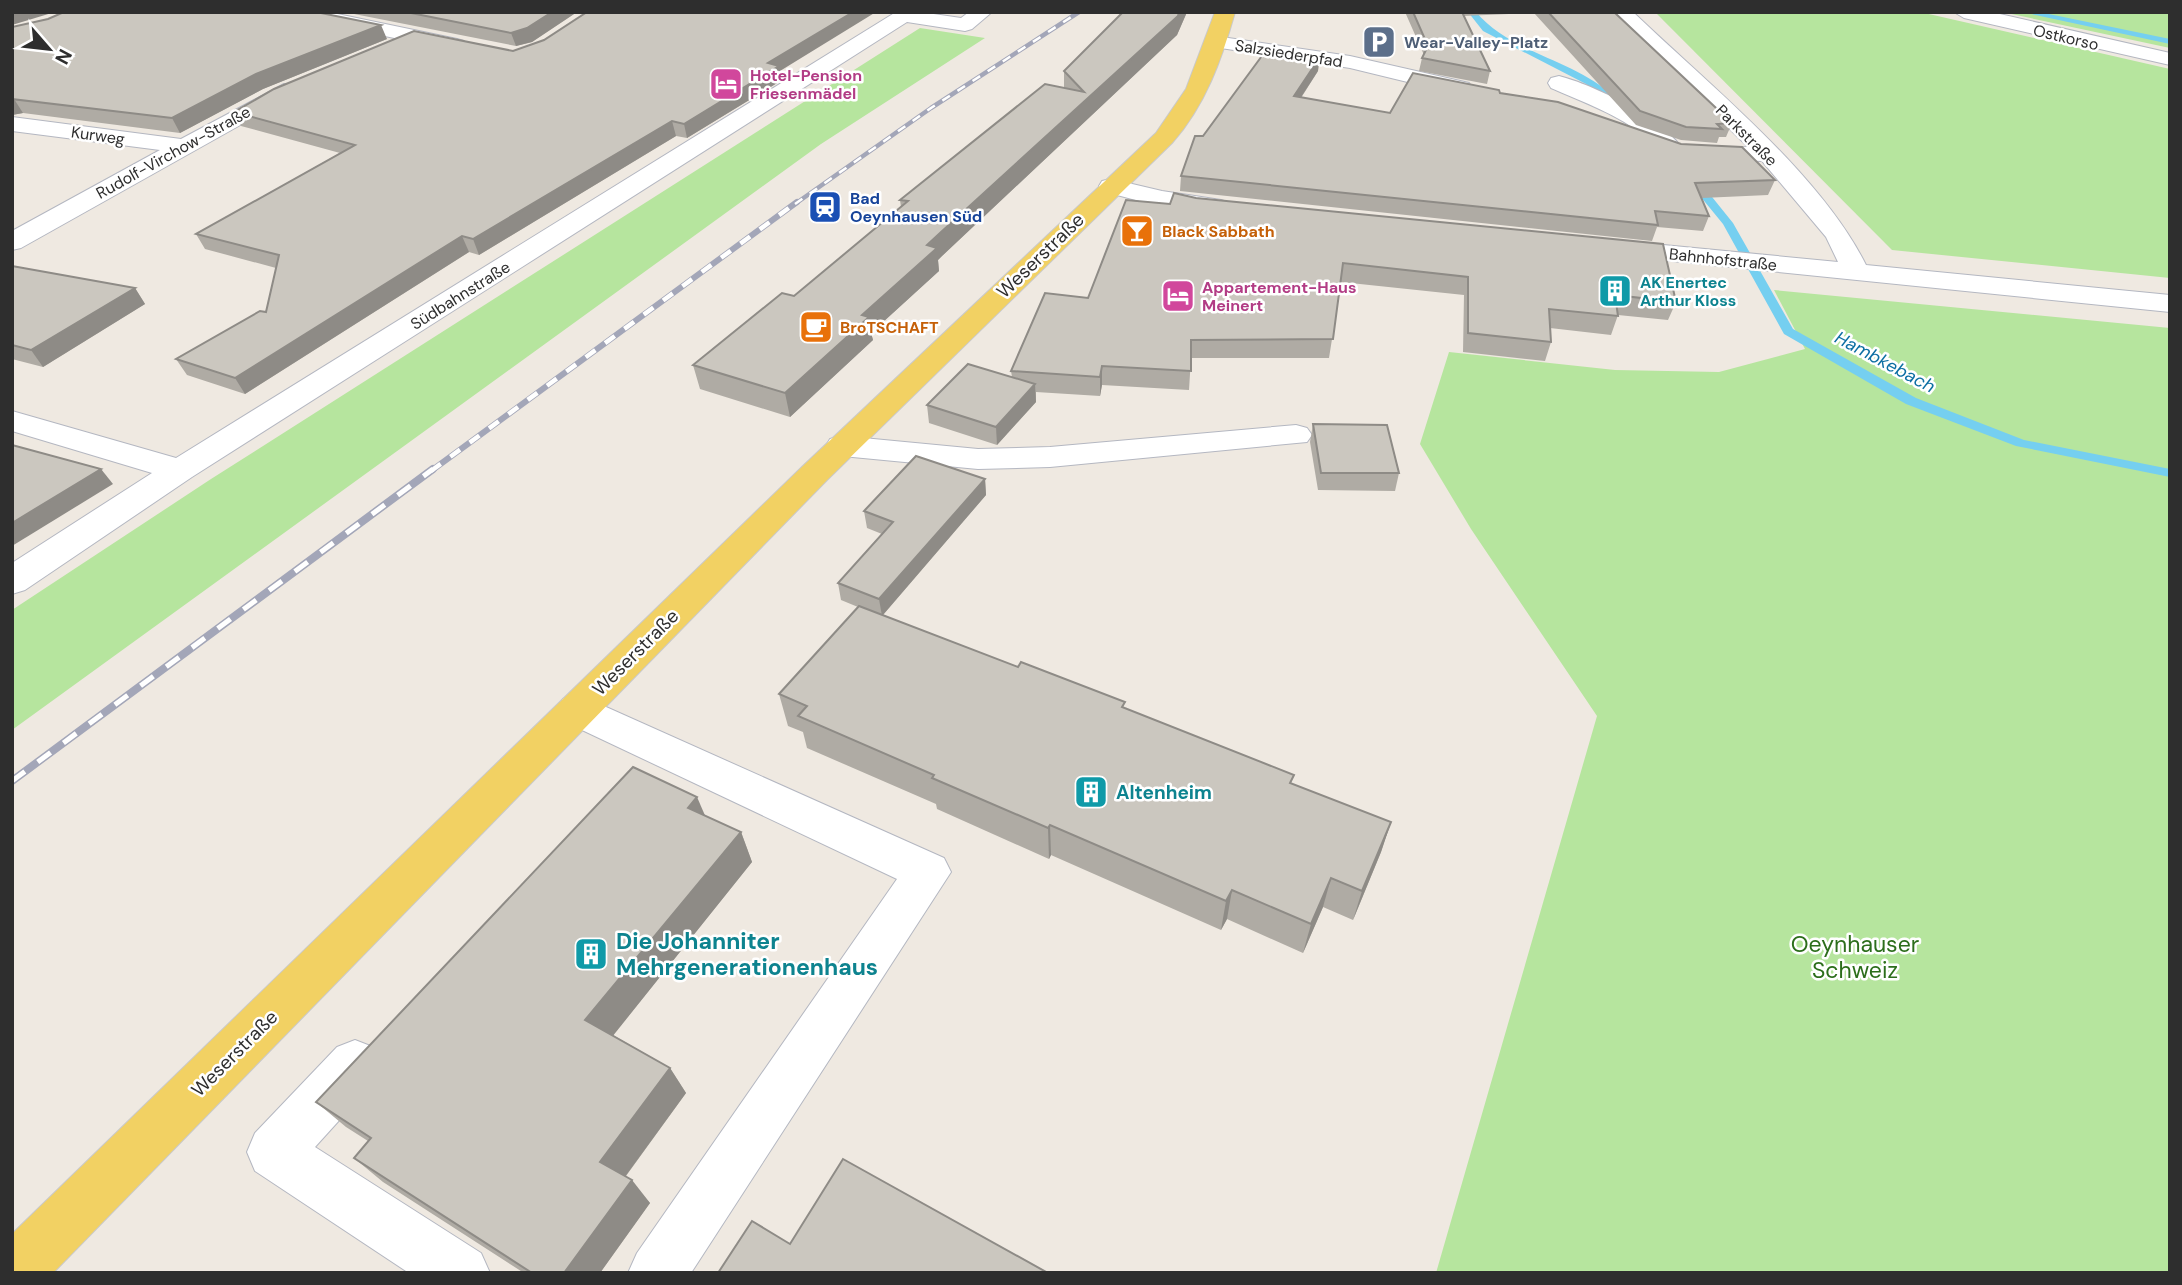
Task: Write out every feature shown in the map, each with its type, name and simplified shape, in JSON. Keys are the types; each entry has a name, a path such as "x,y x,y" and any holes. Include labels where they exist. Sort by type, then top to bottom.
{"main road":[{"name":"Weserstraße","path":"13,1273 842,446 1171,130 1193,96 1225,12"}],"street":[{"path":"298,12 479,49"},
{"path":"908,14 965,25 982,12"},
{"name":"Parkstraße","path":"1621,12 1769,154 1838,235 1856,272"},
{"name":"Ostkorso","path":"1964,12 2170,59"},
{"name":"Südbahnstraße","path":"12,582 180,470 908,14"},
{"path":"379,52 415,37"},
{"name":"Salzsiederpfad","path":"1215,42 1338,60 1431,83 1482,92"},
{"name":"Rudolf-Virchow-Straße","path":"12,242 272,96 308,81"},
{"path":"1559,83 1643,124 1667,142 1670,148"},
{"path":"1568,110 1670,148 1698,153 1769,154"},
{"name":"Kurweg","path":"12,124 184,146"},
{"path":"1111,186 1184,203 1248,211"},
{"name":"Bahnhofstraße","path":"1585,245 2170,304"},
{"path":"12,421 180,470"},
{"path":"842,446 978,459 1038,458 1297,435"},
{"path":"577,710 642,759 928,872 657,1273"},
{"path":"388,1030 274,1152 461,1273"}],"green space":[{"path":"1655,12 1920,12 2170,69 2170,278 1892,250"},
{"path":"2002,12 2170,12 2170,48"},
{"path":"920,28 985,38 821,144 12,730 12,610 211,479"},
{"name":"Oeynhauser Schweiz","path":"1774,290 2170,328 2170,1273 1436,1273 1597,716 1471,529 1420,444 1449,352 1615,370 1719,372 1805,349"}],"building":[{"path":"64,12 316,12 381,25 256,74 172,118 12,99 12,27 48,19"},
{"path":"406,12 552,12 527,28 511,33"},
{"path":"587,12 853,12 768,63 779,66 684,124 672,121 473,239 462,236 235,378 176,359 260,311 266,312 279,255 196,234 355,145 234,112 274,89 414,31 513,51 544,40"},
{"path":"1123,12 1179,12 1178,16 927,245 937,248 862,315 869,317 785,393 693,365 782,293 794,296 908,201 900,200 1045,84 1084,92 1064,71"},
{"path":"1413,12 1462,12 1490,71 1422,58 1428,46"},
{"path":"1548,12 1614,12 1732,123 1717,124 1722,129 1686,127 1640,111"},
{"path":"1267,49 1320,57 1294,96 1390,113 1413,73 1499,90 1500,93 1558,102 1681,144 1742,147 1775,180 1695,183 1709,216 1655,211 1658,225 1181,176 1195,136 1203,136"},
{"path":"1174,193 1196,198 1663,244 1676,302 1615,295 1618,316 1549,309 1551,342 1468,333 1468,277 1343,263 1333,339 1191,340 1191,371 1102,366 1100,377 1011,371 1045,293 1088,298 1126,200 1170,204"},
{"path":"12,266 135,288 31,350 12,345"},
{"path":"968,364 1035,384 996,427 927,405"},
{"path":"1313,424 1387,425 1399,473 1321,473"},
{"path":"12,445 101,469 12,523"},
{"path":"916,456 985,479 879,599 838,583 893,522 864,511"},
{"name":"Altenheim","path":"859,606 1018,667 1021,662 1125,702 1122,707 1294,775 1290,783 1391,822 1362,891 1331,878 1311,924 1232,890 1226,901 1050,825 1048,828 932,778 934,775 798,716 807,706 779,694"},
{"name":"Die Johanniter Mehrgenerationenhaus","path":"633,767 697,797 688,808 741,832 585,1020 670,1068 600,1162 632,1180 564,1273 532,1273 354,1158 371,1138 316,1102"},
{"path":"843,1159 1048,1273 718,1273 752,1221 790,1244"}],"waterway":[{"name":"Hambkebach","path":"1472,12 1486,29 1589,82 1609,97"},
{"path":"2026,12 2170,42"},
{"name":"Hambkebach","path":"1700,189 1728,223 1788,331 1911,401 2021,443 2170,473"}],"railway":[{"path":"795,204 931,108 1079,12"},
{"path":"431,471 797,202"},
{"path":"12,781 433,469"}],"place":[{"name":"Wear-Valley-Platz","path":"1379,42"},
{"name":"Hotel-Pension Friesenmädel","path":"726,84"},
{"name":"Bad Oeynhausen Süd","path":"825,207"},
{"name":"Black Sabbath","path":"1137,231"},
{"name":"AK Enertec Arthur Kloss","path":"1615,291"},
{"name":"Appartement-Haus Meinert","path":"1178,296"},
{"name":"BroTSCHAFT","path":"816,327"},
{"name":"Altenheim","path":"1091,792"},
{"name":"Die Johanniter Mehrgenerationenhaus","path":"591,954"}]}
